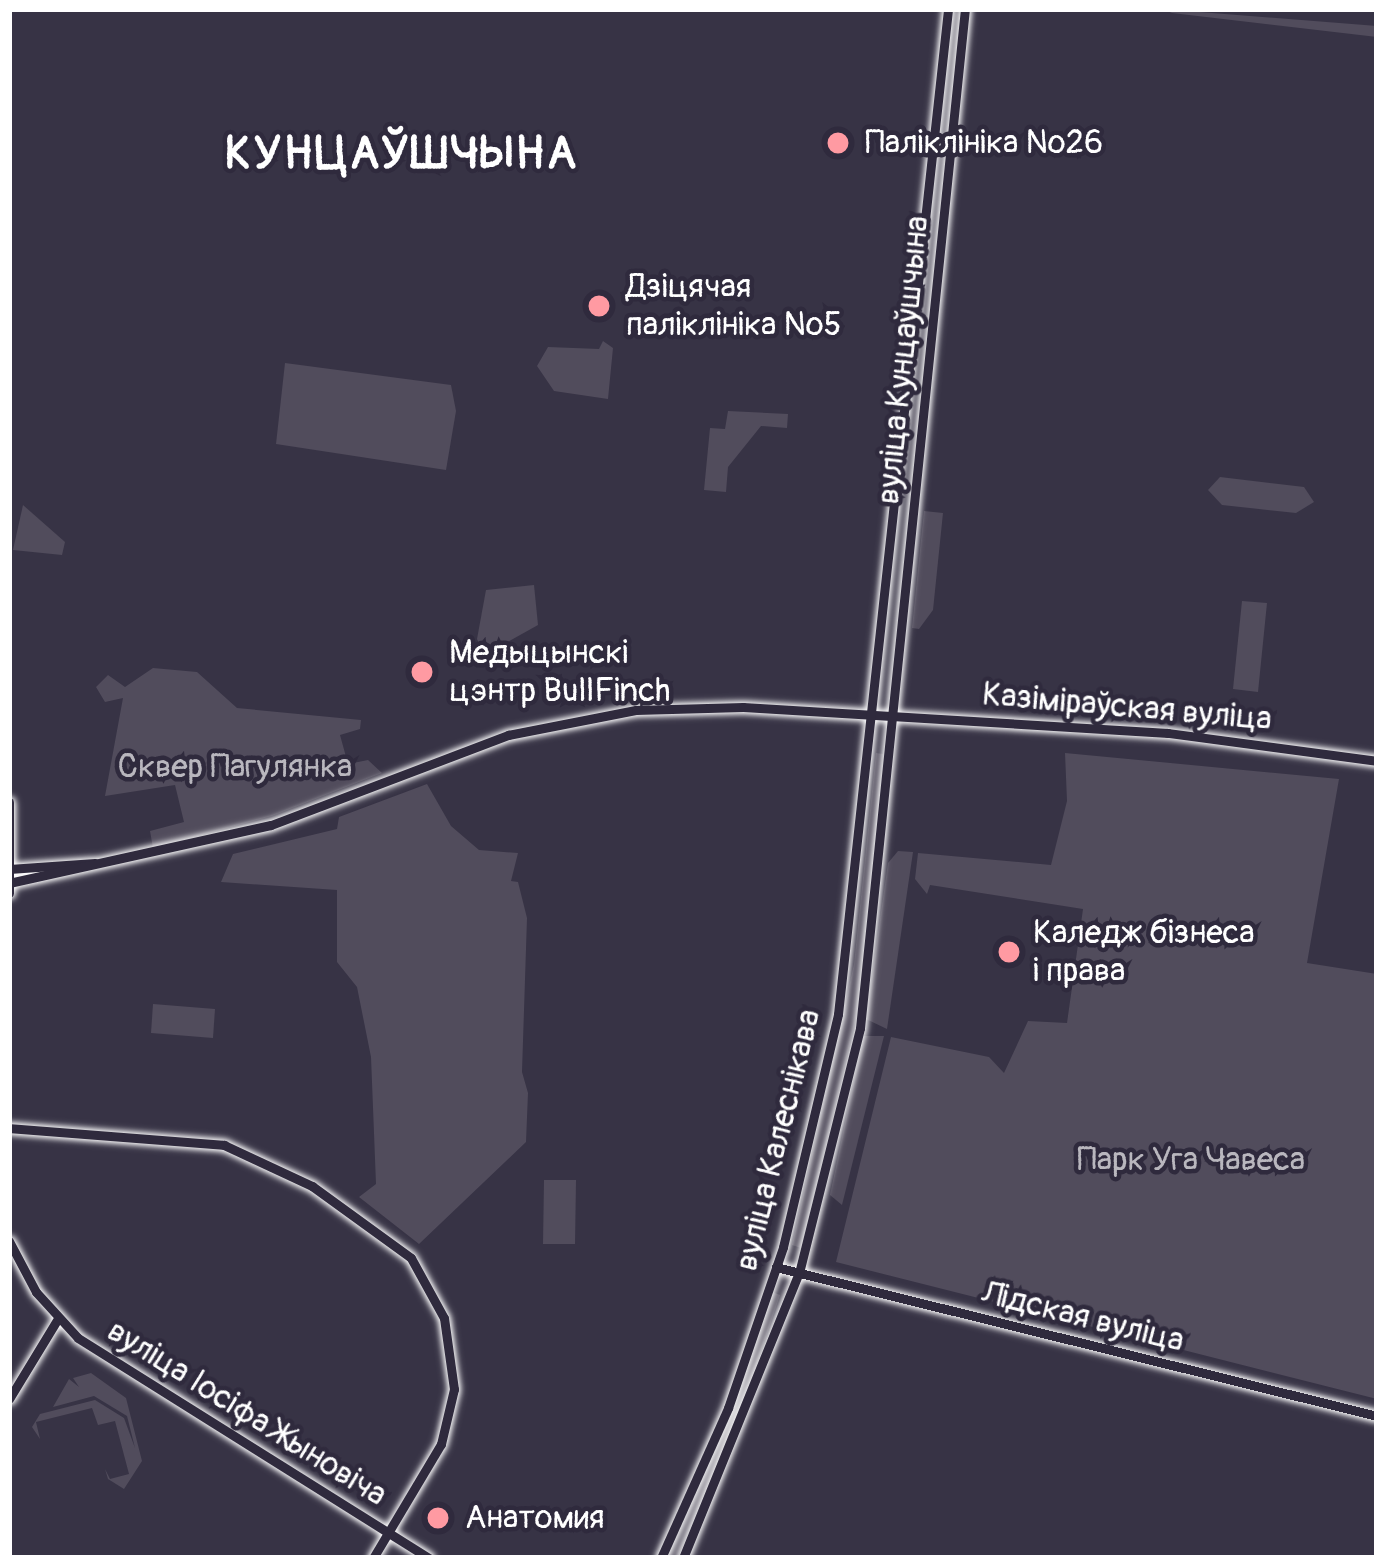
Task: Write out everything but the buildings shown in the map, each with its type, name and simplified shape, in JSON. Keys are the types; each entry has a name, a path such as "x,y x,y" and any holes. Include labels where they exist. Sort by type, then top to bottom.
{"main road":[{"name":"вуліца Кунцаўшчына","path":"873,716 948,9"},
{"name":"вуліца Кунцаўшчына","path":"895,717 965,9"},
{"name":"Казіміраўская вуліца","path":"118,861 312,810 508,735 608,713 709,707 1191,735 1377,761"},
{"name":"вуліца Калеснікава","path":"661,1558 728,1408 776,1267 838,1014 873,716"},
{"name":"вуліца Калеснікава","path":"683,1558 799,1274 860,1028 895,717"},
{"path":"9,802 9,893"},
{"path":"10,869 118,861"},
{"path":"10,883 118,861"},
{"path":"9,1128 213,1143 256,1157 360,1215 411,1258 444,1318 454,1389 441,1444 373,1558"},
{"name":"вуліца Іосіфа Жыновіча","path":"9,1241 57,1320 117,1366 429,1558"},
{"name":"Лідская вуліца","path":"776,1267 1377,1416"},
{"path":"9,1400 57,1320"}],"green space":[{"path":"1162,9 1377,26 1377,37 1172,13"},
{"path":"603,341 613,348 608,399 554,391 537,366 548,347 599,349"},
{"path":"285,363 451,385 456,411 446,470 276,444"},
{"path":"728,411 788,414 787,428 761,426 728,467 726,492 704,490 710,428 725,429"},
{"path":"1220,477 1304,487 1314,502 1296,513 1222,505 1208,490"},
{"path":"23,505 65,542 62,555 13,550"},
{"path":"924,511 943,513 933,610 919,629 912,628"},
{"path":"534,585 538,625 484,655 477,639 486,590"},
{"path":"1242,601 1267,603 1258,692 1233,689"},
{"name":"Сквер Пагулянка","path":"153,668 197,672 237,708 361,720 360,729 340,735 348,764 368,760 382,773 272,816 153,848 150,831 184,822 175,785 105,796 123,698 105,702 96,687 108,675 125,687"},
{"path":"876,753 883,754 871,917 856,1018 801,1248 792,1245 854,964"},
{"name":"Парк Уга Чавеса","path":"1065,753 1339,779 1307,963 1377,974 1377,1399 836,1262 891,1037 989,1057 1004,1073 1028,1021 1067,1023 1083,909 930,885 927,894 915,879 918,853 1051,865 1067,801"},
{"path":"427,784 451,826 479,850 518,853 511,881 518,882 527,918 522,1072 528,1093 526,1142 419,1244 359,1197 376,1184 371,1057 357,987 337,962 337,890 221,882 233,854 337,829 339,817"},
{"path":"898,851 913,852 887,1029 866,1019 888,863"},
{"path":"153,1004 215,1009 213,1038 151,1033"},
{"path":"863,1036 884,1036 842,1205 830,1195"},
{"path":"544,1180 576,1180 575,1244 543,1244"},
{"path":"772,1292 780,1295 738,1420 677,1558 665,1558"},
{"path":"91,1373 126,1398 142,1461 124,1489 108,1479 105,1469 110,1479 129,1474 115,1421 98,1425 92,1408 36,1422 40,1439 32,1427 40,1414 95,1400 124,1418 135,1448 127,1416 94,1396 53,1407 69,1379 79,1387 73,1378"}],"place":[{"name":"Паліклініка №26","path":"838,143"},
{"name":"Дзіцячая паліклініка №5","path":"599,306"},
{"name":"Медыцынскі цэнтр BullFinch","path":"422,672"},
{"name":"Каледж бізнеса і права","path":"1009,952"},
{"name":"Анатомия","path":"438,1518"}],"district":[{"name":"КУНЦАЎШЧЫНА","path":"402,155"}]}
